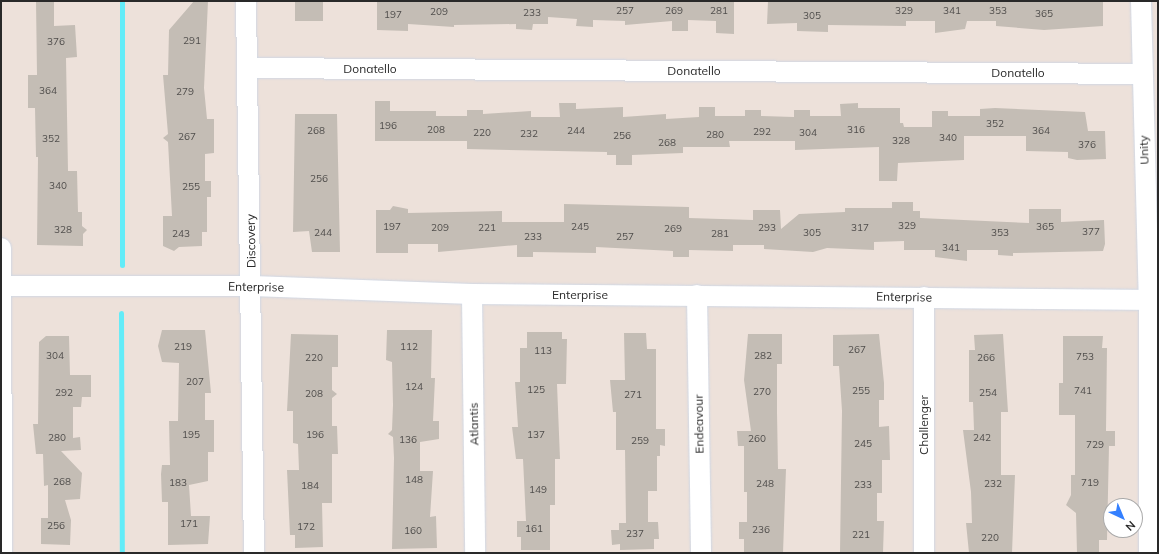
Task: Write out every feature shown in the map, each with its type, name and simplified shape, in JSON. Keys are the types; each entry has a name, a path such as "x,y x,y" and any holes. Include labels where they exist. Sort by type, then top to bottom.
{"street":[{"name":"Discovery","path":"246,1 252,286 254,553"},
{"name":"Unity","path":"1141,1 1141,74 1153,299"},
{"name":"Donatello","path":"247,68 1141,74"},
{"path":"1,248 2,553"},
{"name":"Enterprise","path":"2,286 252,286 472,294 1153,299"},
{"name":"Atlantis","path":"472,294 476,553"},
{"name":"Endeavour","path":"697,295 701,553"},
{"name":"Challenger","path":"924,297 924,553"},
{"path":"1149,553 1153,299"}],"building":[{"path":"36,1 54,1 54,26 75,25 77,57 66,58 68,171 77,171 78,212 82,212 82,226 87,230 83,234 83,246 37,245 38,157 36,157 35,108 28,108 28,75 37,75"},
{"path":"194,1 208,1 204,88 207,119 214,119 214,153 205,154 205,181 211,181 211,197 207,197 207,232 202,232 202,246 179,247 174,251 163,246 163,216 172,216 168,142 163,138 168,134 163,75 168,75 169,30"},
{"path":"295,1 323,1 323,21 295,21"},
{"path":"377,1 734,1 734,34 716,33 716,21 688,20 688,31 672,31 672,21 625,25 625,21 593,20 593,27 576,26 577,19 548,17 548,24 533,24 532,30 516,29 516,24 454,25 454,27 408,24 408,31 377,30"},
{"path":"768,1 1103,1 1103,26 1044,30 996,26 996,21 967,21 965,29 935,33 935,21 906,21 906,26 828,25 828,32 797,31 797,23 767,24"},
{"path":"375,101 390,101 390,111 436,111 436,116 467,116 467,110 483,110 483,114 531,111 531,117 560,117 559,103 576,103 576,109 623,107 623,117 666,114 666,119 699,117 699,107 715,107 715,116 745,116 745,110 761,110 761,116 794,117 794,110 810,110 810,116 841,116 840,104 858,103 858,108 900,108 900,123 903,123 904,127 932,127 932,111 948,111 948,116 980,116 980,109 995,108 1085,112 1088,131 1105,131 1106,159 1077,160 1068,158 1068,152 1026,151 1026,136 964,136 964,160 898,163 897,181 879,181 879,147 795,150 795,141 729,141 730,147 683,147 683,153 632,155 632,165 616,165 616,155 607,155 607,152 467,149 467,141 375,141"},
{"path":"295,114 337,114 340,252 312,252 309,231 293,232"},
{"path":"892,202 913,202 913,211 920,211 920,218 1029,223 1029,209 1061,209 1061,222 1104,220 1105,244 1103,251 1013,253 1013,256 998,255 998,250 967,250 967,261 935,257 935,250 904,250 904,241 874,242 874,250 827,248 813,252 764,249 764,245 733,245 733,251 689,250 689,257 673,257 673,251 596,247 596,253 533,252 533,257 517,257 517,245 438,252 438,244 408,244 408,253 376,253 376,210 390,210 393,206 408,209 408,213 502,211 502,222 564,222 564,204 689,207 689,218 753,220 753,210 780,210 781,229 799,214 845,212 845,208 892,208"},
{"path":"162,330 205,330 211,393 205,393 205,420 214,420 214,452 208,452 208,481 189,485 191,516 210,516 208,544 168,545 168,502 162,502 161,474 162,465 170,465 169,421 178,421 179,363 162,362 158,346"},
{"path":"387,330 432,330 431,378 435,378 433,421 439,421 439,439 420,442 420,471 433,471 430,517 436,516 437,548 392,549 394,458 393,437 388,434 392,430 393,405 392,362 386,360"},
{"path":"527,332 562,332 562,339 567,339 566,384 557,384 560,459 555,459 555,505 550,505 550,550 521,550 521,537 517,537 517,521 526,521 523,459 516,459 512,427 518,427 515,382 520,382 520,348 527,348"},
{"path":"624,333 646,333 647,349 656,349 656,429 665,429 665,446 660,445 660,456 657,456 657,491 648,491 648,522 658,522 659,539 654,539 654,549 620,550 620,544 612,545 611,530 619,530 619,523 626,523 625,450 616,450 616,412 613,412 610,380 625,380"},
{"path":"291,334 338,335 338,367 332,367 332,390 337,394 332,398 332,426 337,426 338,454 332,454 332,503 322,503 323,547 295,548 295,535 290,535 287,470 299,470 298,444 293,443 293,411 287,411"},
{"path":"748,334 782,334 782,364 777,364 777,412 778,469 786,469 783,553 744,553 744,539 739,539 739,522 747,522 747,492 744,492 744,446 738,446 737,431 751,431 744,380"},
{"path":"879,334 884,383 884,400 879,400 879,427 889,426 890,460 882,460 882,493 877,493 877,521 884,521 883,553 840,553 842,411 839,366 833,366 833,335"},
{"path":"1003,334 1008,412 1001,412 1001,475 1015,475 1012,553 969,553 966,523 972,523 971,492 963,430 974,430 973,402 969,402 969,350 975,350 974,335"},
{"path":"46,336 69,336 70,375 91,375 91,397 82,397 81,407 73,407 73,438 80,437 81,450 61,451 82,473 80,499 65,500 71,520 70,545 41,544 41,518 48,518 48,485 44,486 43,454 36,454 33,424 38,424 39,342"},
{"path":"1063,336 1103,336 1102,348 1107,348 1106,431 1115,431 1115,446 1109,446 1108,498 1103,498 1103,538 1107,538 1107,540 1099,540 1099,553 1077,553 1076,513 1066,505 1071,495 1071,475 1075,475 1075,415 1059,415 1059,383 1063,383"}],"waterway":[{"path":"122,1 122,265"},
{"path":"121,313 122,553"}]}
